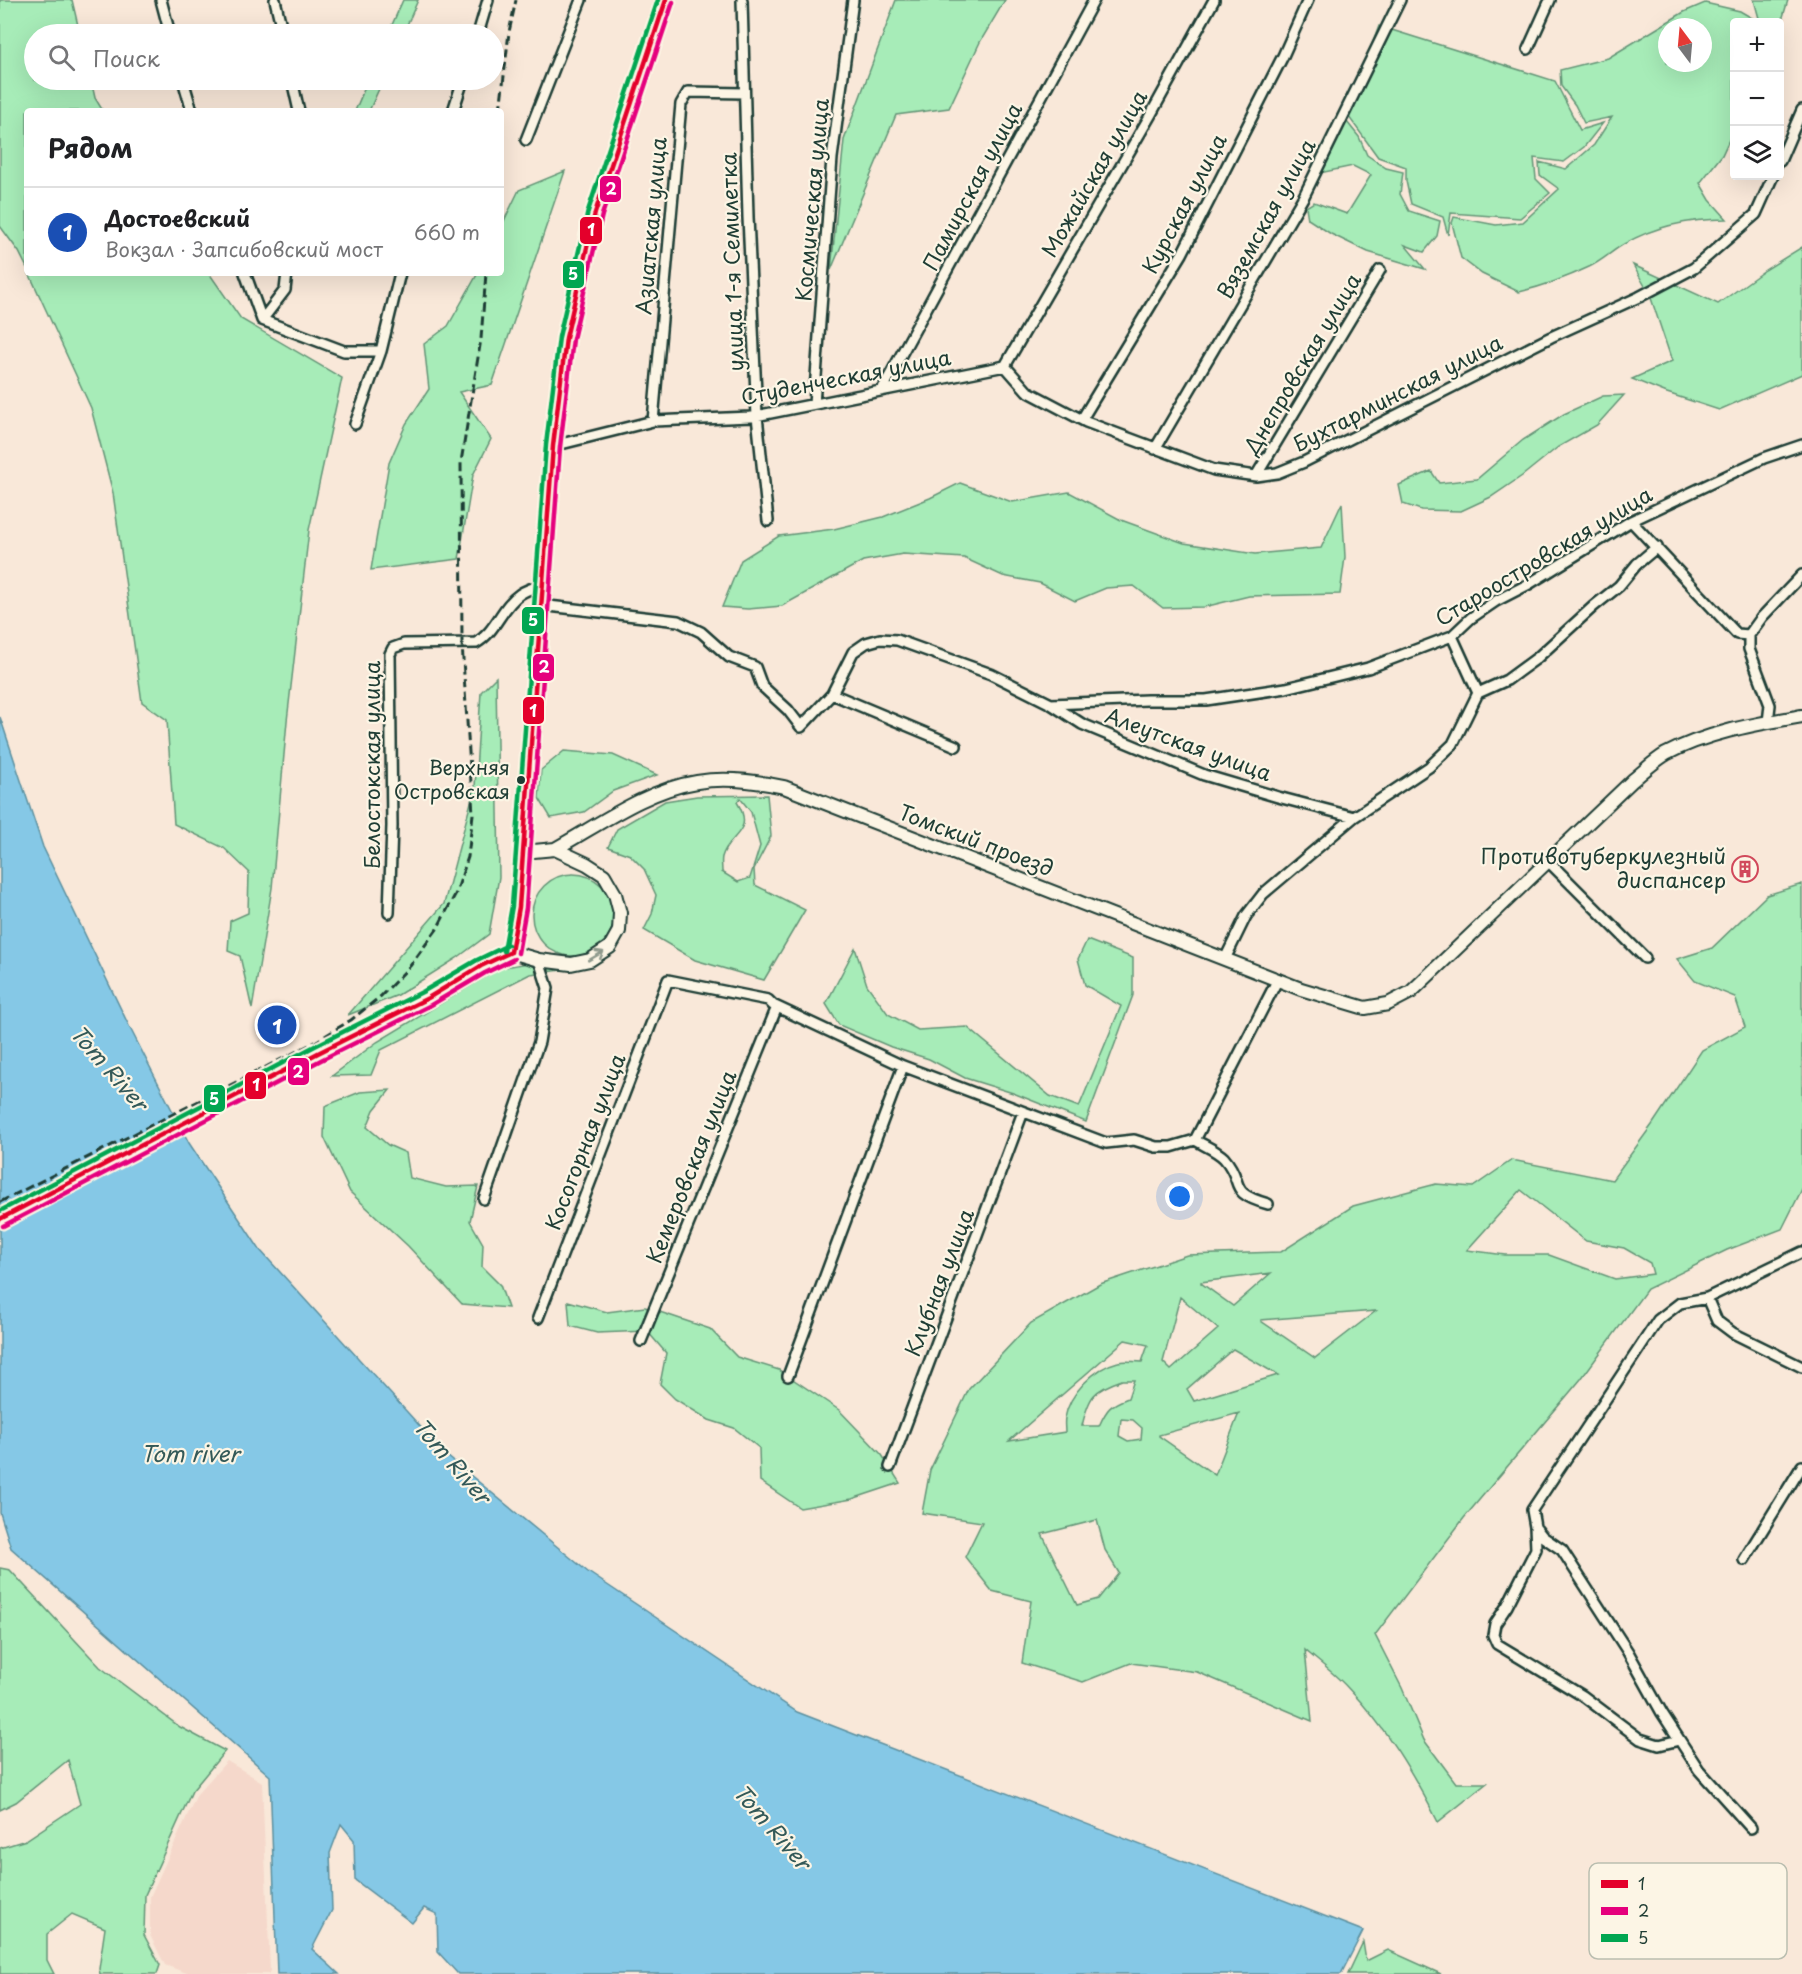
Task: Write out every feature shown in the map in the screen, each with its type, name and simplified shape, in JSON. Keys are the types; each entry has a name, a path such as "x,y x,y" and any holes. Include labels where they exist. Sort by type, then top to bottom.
{"main road":[{"path":"511,952 519,907 553,446 566,338 595,213 666,0"},
{"name":"Томский проезд","path":"555,849 651,795 697,782 748,780 784,786 1301,990 1365,1008 1388,1004 1411,992 1633,780 1665,755 1697,740 1802,716"},
{"path":"0,1219 428,998 481,966 511,952 539,960 572,964 590,960 610,947 620,931 620,913 615,894 604,875 555,849 523,852"}],"street":[{"path":"161,0 167,24"},
{"path":"275,0 281,24"},
{"path":"481,24 488,0"},
{"path":"526,140 581,0"},
{"name":"улица 1-я Семилетка","path":"742,0 748,217 757,416 768,521"},
{"name":"Космическая улица","path":"814,404 832,158 853,0"},
{"name":"Памирская улица","path":"882,390 1094,0"},
{"name":"Можайская улица","path":"1005,366 1150,116 1214,0"},
{"name":"Курская улица","path":"1082,419 1182,254 1283,56 1308,0"},
{"name":"Вяземская улица","path":"1155,449 1304,196 1400,0"},
{"path":"1528,49 1550,0"},
{"path":"186,90 191,108"},
{"path":"294,90 298,108"},
{"path":"454,108 460,90"},
{"name":"Азиатская улица","path":"653,421 681,104 688,92 744,93"},
{"path":"1784,150 1802,110"},
{"name":"Бухтарминская улица","path":"1005,366 1027,391 1082,419 1155,449 1214,470 1256,476 1277,473 1304,462 1551,337 1639,297 1694,268 1756,214 1771,180"},
{"name":"Днепровская улица","path":"1256,476 1380,270"},
{"path":"246,276 262,320 344,351 381,351"},
{"path":"262,320 285,290 287,276"},
{"path":"355,424 381,351 399,276"},
{"name":"Студенческая улица","path":"553,446 653,421 757,416 1005,366"},
{"name":"Староостровская улица","path":"540,605 678,621 701,632 729,657 755,667 762,686 788,710 801,727 832,694 853,652 866,643 880,639 897,640 991,674 1051,704 1206,700 1286,688 1368,668 1452,636 1471,618 1496,601 1529,584 1631,521 1764,458 1802,445"},
{"path":"1631,521 1737,634 1749,635"},
{"path":"1225,959 1246,916 1263,894 1354,817 1429,767 1453,744 1478,693 1507,680 1537,658 1619,586 1637,564 1657,547"},
{"path":"1768,722 1770,705 1749,649 1749,635 1762,617 1802,575"},
{"name":"Белостокская улица","path":"389,913 392,826 390,654 393,648 404,644 476,643 485,638 509,604 520,594 542,585"},
{"path":"1452,636 1478,693"},
{"path":"832,694 956,746"},
{"name":"Алеутская улица","path":"1051,704 1082,724 1204,775 1278,798 1354,817"},
{"path":"1549,862 1645,958"},
{"path":"484,1199 539,1042 548,988 539,960"},
{"path":"1195,1140 1278,979"},
{"name":"Косогорная улица","path":"538,1318 668,980 768,1000 775,1006"},
{"path":"775,1006 903,1066 1106,1143 1134,1140 1156,1147 1171,1147 1195,1140 1225,1159 1240,1192 1268,1204"},
{"name":"Кемеровская улица","path":"641,1341 775,1006"},
{"path":"788,1376 903,1066"},
{"name":"Клубная улица","path":"890,1467 1023,1112"},
{"path":"1679,1740 1659,1745 1640,1739 1583,1696 1497,1644 1493,1635 1495,1624 1507,1606 1536,1549 1532,1510 1658,1320 1680,1303 1707,1298 1802,1252"},
{"path":"1707,1298 1717,1321 1733,1333 1802,1367"},
{"path":"1744,1560 1802,1466"},
{"path":"1535,1527 1543,1537 1562,1550 1628,1652 1662,1713 1699,1770 1751,1828"}],"shaded area":[{"path":"227,1761 262,1782 270,1971 268,1974 189,1974 165,1965 150,1935 150,1897 197,1794"}],"green space":[{"path":"0,0 72,0 78,24 24,24 24,90 93,90 101,108 24,108 24,262 0,226"},
{"path":"403,0 418,0 407,24 392,24"},
{"path":"896,0 1005,0 980,42 949,108 896,115 831,270 844,140"},
{"path":"1754,0 1788,0 1783,18 1759,18"},
{"path":"1705,3 1740,11 1752,18 1730,18 1730,138 1722,155 1700,183 1710,200 1727,219 1687,222 1648,232 1580,271 1519,292 1482,274 1461,258 1452,223 1454,217 1496,225 1523,222 1559,189 1540,175 1539,162 1566,169 1594,145 1612,117 1584,123 1575,105 1561,86 1560,70 1608,58 1658,28 1658,72 1712,72 1712,18 1674,18"},
{"path":"1379,26 1555,81 1580,130 1603,123 1584,147 1564,162 1534,158 1536,179 1550,193 1520,218 1451,213 1448,235 1443,217 1411,204 1406,181 1406,167 1378,157 1346,113"},
{"path":"364,90 378,90 370,108 356,108"},
{"path":"1343,117 1359,137 1367,155 1386,168 1403,172 1400,194 1409,211 1440,221 1437,236 1424,252 1405,245 1425,269 1368,252 1331,234 1308,219 1306,207 1314,202 1347,214 1371,175 1353,166 1315,174"},
{"path":"565,171 492,385 459,392 491,439 473,475 459,559 371,570 389,463 406,424 429,389 424,344 448,326 476,276 504,276 504,221 519,190"},
{"path":"1802,247 1802,374 1719,410 1632,379 1672,361 1650,295 1633,265 1718,304"},
{"path":"30,276 211,276 241,319 342,378 309,530 287,721 272,888 252,1009 240,956 228,951 230,921 248,913 249,872 224,848 174,824 167,720 142,702 113,493 91,408"},
{"path":"1624,395 1597,425 1558,447 1491,497 1461,511 1421,510 1403,504 1399,485 1431,471 1439,483 1477,479 1523,440 1564,414 1603,396"},
{"path":"960,483 1012,502 1069,492 1121,520 1184,543 1255,554 1321,548 1342,503 1345,557 1340,594 1249,596 1204,607 1163,608 1134,586 1106,588 1075,601 1040,583 1003,576 964,558 903,554 863,561 782,606 748,609 722,607 741,560 779,536 834,529 883,517"},
{"path":"496,677 499,877 489,934 457,958 398,995 348,1015 444,904 475,787 481,692"},
{"path":"564,751 613,755 657,775 613,791 584,812 551,818 539,798 541,770"},
{"path":"767,795 771,836 754,869 755,885 805,910 764,980 695,960 644,930 652,914 656,895 644,869 630,855 608,847 617,829 665,801 697,796","holes":["740,798 751,812 760,846 750,878 738,882 722,872 722,857 725,849 742,827 744,820 737,802"]},
{"path":"573,874 589,877 602,886 611,899 614,915 611,931 602,944 589,953 573,956 557,953 544,944 535,931 532,915 535,899 544,886 557,877"},
{"path":"1802,884 1802,1189 1782,1229 1727,1250 1647,1289 1581,1379 1464,1518 1375,1635 1402,1688 1424,1740 1456,1783 1487,1783 1438,1822 1409,1768 1374,1718 1342,1682 1305,1650 1312,1721 1197,1672 1131,1663 1083,1682 1022,1663 1031,1601 992,1591 965,1557 982,1522 922,1513 930,1470 969,1389 1031,1323 1100,1284 1187,1255 1281,1252 1353,1206 1436,1184 1473,1187 1512,1160 1612,1180 1702,1050 1745,1027 1735,997 1695,981 1677,959 1712,948 1767,895","holes":["1521,1190 1586,1241 1624,1248 1650,1263 1653,1274 1615,1279 1549,1255 1505,1255 1467,1250","1271,1273 1233,1306 1201,1282","1180,1297 1218,1329 1171,1370 1163,1362","1376,1311 1315,1358 1261,1320","1125,1340 1148,1345 1142,1362 1121,1361 1109,1365 1084,1383 1067,1409 1065,1432 1009,1441","1233,1349 1278,1375 1194,1401 1187,1389","1122,1380 1134,1380 1128,1398 1110,1408 1099,1426 1082,1426 1090,1401 1104,1387","1239,1413 1215,1475 1159,1436 1159,1435","1121,1419 1133,1420 1142,1428 1141,1439 1128,1441 1119,1436","1097,1520 1105,1550 1119,1573 1098,1599 1077,1605 1042,1534"]},
{"path":"1087,940 1133,958 1133,995 1086,1122 1013,1093 965,1078 929,1059 891,1047 839,1025 826,1004 855,948 867,985 888,1014 918,1030 967,1027 1050,1096 1079,1107 1121,1006 1085,985 1078,959"},
{"path":"545,960 578,968 530,974 381,1050 371,1075 332,1076 377,1042 500,968"},
{"path":"390,1090 374,1110 367,1127 388,1145 406,1153 410,1178 446,1187 478,1186 470,1221 483,1244 482,1267 500,1285 508,1308 462,1304 408,1246 350,1192 324,1137 325,1106 360,1092"},
{"path":"568,1301 607,1312 645,1307 710,1329 737,1357 779,1370 839,1410 882,1455 900,1483 852,1499 800,1508 760,1481 759,1448 734,1428 709,1420 675,1399 660,1384 666,1353 647,1331 597,1333 570,1326"},
{"path":"0,1568 10,1570 100,1667 180,1727 225,1751 192,1791 145,1895 144,1935 160,1965 157,1974 100,1974 105,1928 72,1914 47,1934 47,1960 54,1974 0,1974 0,1848 26,1840 80,1804 68,1760 16,1802 0,1810"},
{"path":"1363,1942 1366,1961 1388,1950 1441,1974 1348,1974"}],"water":[{"name":"Tom river","path":"0,717 43,847 130,1028 189,1143 260,1250 447,1456 588,1572 797,1712 1363,1931 1341,1974 458,1974 438,1952 437,1914 424,1908 412,1923 355,1880 354,1840 341,1824 330,1853 332,1910 312,1949 339,1974 277,1974 270,1776 11,1548 0,1513"}],"railway":[{"path":"504,76 509,32 516,0"},
{"path":"500,108 502,90"},
{"path":"0,1202 315,1042 351,1020 381,996 410,966 437,929 456,893 468,857 473,814 462,644 461,462 481,339 486,276"}],"transit line":[{"name":"5","path":"504,951 512,906 546,445 559,337 588,211 658,0"},
{"name":"1","path":"511,952 519,907 553,446 566,338 595,213 666,0"},
{"name":"2","path":"518,953 526,908 560,447 573,339 602,215 673,2"},
{"name":"5","path":"0,1211 508,945"},
{"name":"1","path":"0,1219 428,998 481,966 511,952"},
{"name":"2","path":"3,1226 431,1005 485,973 514,959"}],"place":[{"name":"Верхняя Островская","path":"521,780"},
{"name":"Противотуберкулезный диспансер","path":"1745,869"},
{"name":"Достоевский","path":"277,1025"}],"water label":[{"name":"Tom River","path":"109,1068"},
{"name":"Tom River","path":"452,1461"},
{"name":"Tom River","path":"772,1827"}]}
